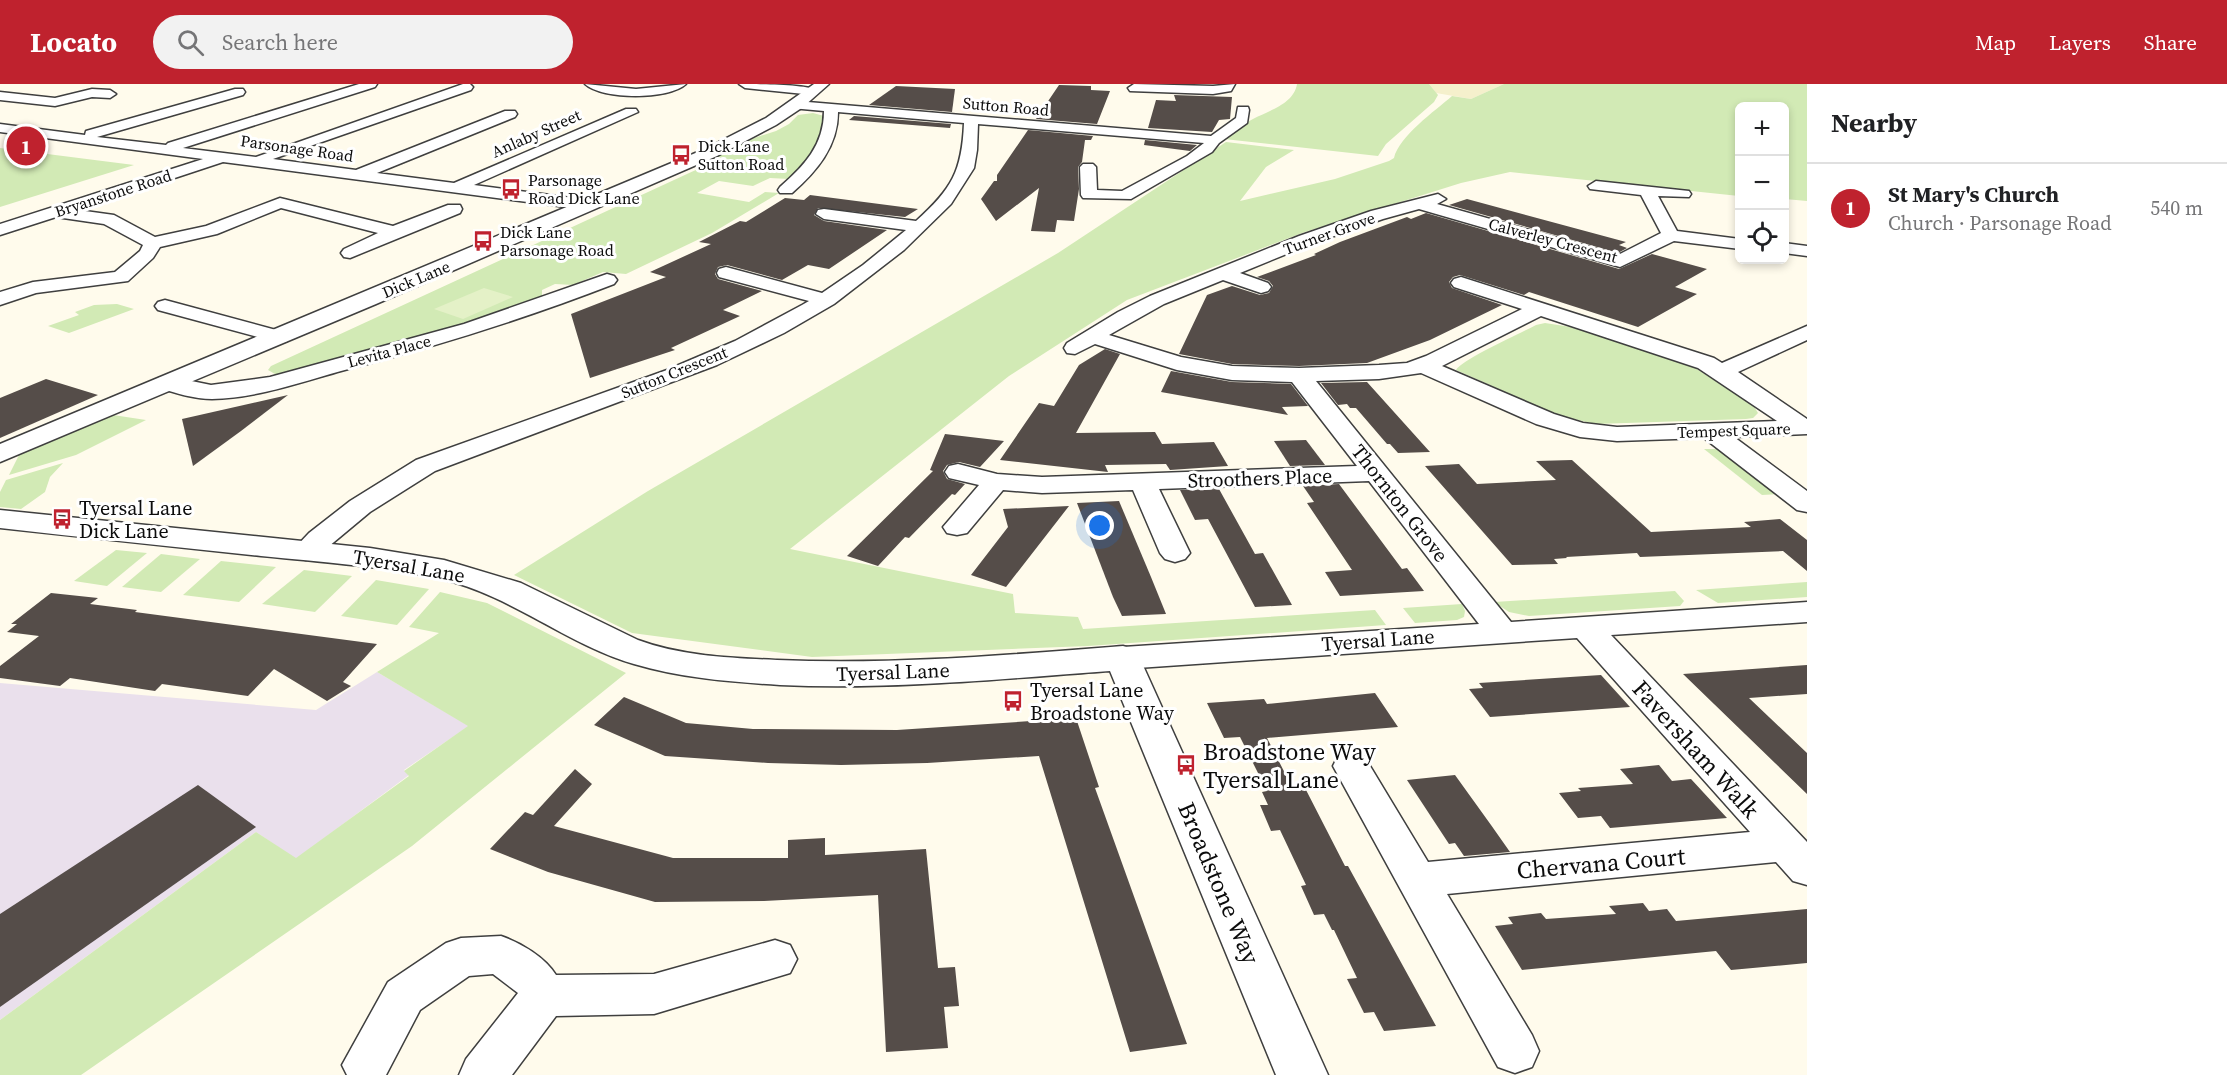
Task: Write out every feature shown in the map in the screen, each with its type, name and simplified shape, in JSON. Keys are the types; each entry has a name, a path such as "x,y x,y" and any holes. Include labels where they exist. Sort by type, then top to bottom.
{"street":[{"path":"165,148 371,84"},
{"path":"591,84 636,92 680,84"},
{"path":"745,84 818,88"},
{"path":"1133,90 1213,90 1227,88 1229,84"},
{"path":"256,160 467,87"},
{"name":"Dick Lane","path":"0,454 280,337 718,148 763,125 796,105 818,88"},
{"path":"78,138 239,92"},
{"path":"0,96 55,102 92,93 110,94"},
{"path":"886,112 899,102"},
{"name":"Sutton Road","path":"796,105 971,119 1121,126 1214,140"},
{"path":"786,190 807,172 819,156 829,137 832,123 831,107"},
{"path":"1088,167 1089,195 1125,196 1192,159 1242,120 1243,110"},
{"name":"Anlaby Street","path":"456,188 631,111"},
{"path":"359,174 510,114"},
{"name":"Sutton Crescent","path":"306,551 342,518 420,468 535,422 653,382 735,348 827,300 871,268 920,227 955,189 967,167 971,119"},
{"name":"Parsonage Road","path":"0,128 589,205"},
{"name":"Bryanstone Road","path":"0,230 225,157"},
{"path":"1596,186 1683,194"},
{"path":"1648,192 1671,235 1735,243"},
{"name":"Turner Grove","path":"1299,375 1250,374 1195,367 1084,342 1140,307 1305,240 1377,215 1437,199"},
{"path":"55,212 108,219 153,243 211,230 280,203 394,232"},
{"name":"Calverley Crescent","path":"1419,204 1620,261 1671,235"},
{"path":"350,253 394,232 454,209"},
{"path":"824,214 920,227"},
{"path":"0,299 33,288 121,277 147,254 153,243"},
{"path":"1789,249 1807,251"},
{"path":"726,273 827,300"},
{"path":"1224,274 1261,287"},
{"name":"Levita Place","path":"167,383 209,392 258,386 499,321 607,280"},
{"name":"Tempest Square","path":"1461,283 1688,356 1722,371 1805,427"},
{"path":"165,306 280,337"},
{"path":"1299,375 1379,372 1422,366 1538,309"},
{"path":"1722,371 1807,332"},
{"name":"Tempest Square","path":"1422,366 1508,401 1545,419 1580,430 1617,434 1805,427"},
{"name":"Thornton Grove","path":"1299,375 1502,632"},
{"path":"1710,431 1807,504"},
{"name":"Stroothers Place","path":"958,472 996,482 1042,485 1376,473"},
{"path":"957,527 996,482"},
{"path":"1143,482 1175,553"},
{"name":"Tyersal Lane","path":"0,519 393,561 504,586 623,647 647,656 701,666 777,674 909,672 1807,612"},
{"name":"Faversham Walk","path":"1585,627 1796,857"},
{"name":"Broadstone Way","path":"1123,658 1302,1075"},
{"path":"1351,766 1515,1051"},
{"name":"Chervana Court","path":"1417,880 1796,857"},
{"path":"366,1065 404,996 461,957 501,955 535,980 544,996"},
{"path":"544,996 654,994 775,959"},
{"path":"483,1075 544,996"}],"shaded area":[{"path":"1429,84 1504,84 1471,99 1436,93"},
{"path":"377,672 469,726 404,770 409,775 296,859 256,832 0,1020 0,683 316,710"}],"green space":[{"path":"1297,84 1429,84 1438,95 1434,102 1386,144 1378,156 1224,139 1246,123 1286,102 1295,91"},
{"path":"1504,84 1807,84 1807,201 1789,199 1789,102 1735,102 1735,196 1510,172 1461,183 1305,232 1127,300 1009,376 790,549 1013,594 1015,613 1078,617 1083,629 1375,610 1386,625 1088,646 812,657 632,633 514,575 648,491 1058,253 1226,142 1294,150 1266,167 1240,201 1335,179 1389,161 1394,158 1410,133 1452,96 1471,99"},
{"path":"813,113 824,116 822,133 808,158 789,179 770,178 753,186 719,181 697,193 749,202 765,192 779,193 712,233 626,274 603,272 573,285 555,284 542,290 542,298 536,304 284,374 275,374 268,370 271,366 700,168 699,165 789,124 798,115"},
{"path":"0,148 134,165 0,207"},
{"path":"484,288 513,297 463,319 434,309"},
{"path":"117,304 134,309 69,333 48,326 79,315 75,312 94,305"},
{"path":"1545,323 1571,327 1692,366 1753,405 1758,413 1753,418 1746,419 1596,424 1560,416 1456,370 1469,359 1493,346 1536,325"},
{"path":"113,415 146,420 76,455 9,475 19,455"},
{"path":"1704,449 1720,449 1780,494 1762,495"},
{"path":"63,463 50,477 45,492 21,509 0,507 0,492 6,480"},
{"path":"116,550 147,553 107,586 74,581"},
{"path":"161,554 200,559 161,592 122,587"},
{"path":"221,561 276,567 239,602 183,595"},
{"path":"304,570 352,576 315,612 262,604"},
{"path":"376,580 429,589 397,625 341,616"},
{"path":"1807,582 1807,597 1718,603 1696,590"},
{"path":"1675,591 1684,601 1680,606 1529,616 1509,612 1494,602"},
{"path":"440,592 487,603 626,673 412,846 81,1075 0,1075 0,1020 256,832 296,858 409,776 404,771 468,726 377,672 439,633 409,627"},
{"path":"1462,604 1465,611 1464,617 1457,620 1415,623 1403,608"}],"building":[{"path":"1059,85 1091,86 1091,90 1110,91 1097,124 1036,119"},
{"path":"896,86 955,89 952,112 869,105"},
{"path":"1174,95 1232,97 1230,119 1219,120 1212,132 1148,128 1156,100 1176,101"},
{"path":"854,116 951,124 950,128 849,120"},
{"path":"1028,130 1093,136 1091,140 1085,140 1082,162 1078,167 1079,189 1074,221 1057,220 1055,232 1031,231 1039,188 996,221 981,199 994,181 997,181 997,175"},
{"path":"1145,140 1197,145 1190,151 1144,145"},
{"path":"810,195 918,209 905,217 818,208 814,215 824,221 887,230 829,269 808,265 782,280 727,265 718,267 715,274 718,279 762,291 723,310 740,316 671,348 675,350 590,378 571,314 666,277 650,272 711,244 699,242 740,221 746,222 785,198 804,200"},
{"path":"1467,199 1626,242 1619,245 1627,248 1618,253 1449,205"},
{"path":"1426,213 1619,269 1652,254 1707,269 1675,287 1697,294 1638,327 1529,292 1524,295 1460,275 1453,277 1449,282 1452,288 1502,305 1430,340 1367,363 1299,366 1232,364 1179,354 1207,295 1232,286 1260,295 1269,293 1273,286 1269,281 1257,277 1316,255 1314,254 1340,242 1407,217 1411,219"},
{"path":"1105,349 1120,354 1076,433 1155,432 1162,444 1214,442 1228,466 1170,470 1166,464 1105,465 1108,472 1000,460 1039,403 1054,406 1079,365"},
{"path":"1171,371 1232,382 1291,384 1308,406 1282,407 1288,415 1161,392"},
{"path":"46,379 98,395 0,438 0,398"},
{"path":"1367,382 1430,452 1398,453 1390,444 1387,444 1356,408 1350,408 1347,404 1338,405 1321,383"},
{"path":"288,395 241,431 193,466 182,419"},
{"path":"945,434 1004,441 980,467 959,462 947,465 943,471 947,479 965,484 955,495 952,494 909,538 905,537 878,566 847,556 933,471 930,470"},
{"path":"1306,440 1325,465 1290,466 1274,441"},
{"path":"1572,460 1651,532 1751,527 1744,522 1780,519 1807,540 1807,571 1783,551 1640,557 1637,553 1554,559 1558,564 1512,565 1425,466 1459,464 1477,484 1556,480 1536,461"},
{"path":"1339,484 1402,569 1407,568 1424,591 1340,596 1325,572 1352,570 1307,503 1314,502 1303,486"},
{"path":"1219,489 1255,554 1263,553 1292,605 1255,607 1208,519 1195,520 1180,490"},
{"path":"1119,501 1166,614 1122,616 1113,597 1077,503"},
{"path":"1069,506 1006,587 971,575 1008,527 1003,509"},
{"path":"51,593 98,598 90,604 137,610 135,612 377,644 343,682 351,686 327,701 274,669 248,696 162,684 155,691 70,678 60,686 0,678 0,666 39,636 7,632 17,624 11,624"},
{"path":"1807,665 1807,694 1749,698 1807,753 1807,794 1683,674"},
{"path":"1601,675 1630,707 1490,717 1469,689 1483,688 1479,683"},
{"path":"1375,693 1398,727 1267,738 1293,789 1305,788 1345,866 1348,866 1436,1026 1384,1031 1374,1012 1364,1013 1347,979 1357,978 1334,930 1324,914 1314,915 1301,886 1306,885 1280,830 1271,831 1260,805 1268,805 1262,792 1267,791 1240,737 1224,738 1207,703 1264,699 1267,704"},
{"path":"624,697 686,723 753,729 897,730 1076,718 1099,787 1095,788 1187,1044 1130,1052 1039,756 927,763 841,765 665,756 594,725"},
{"path":"1659,765 1672,781 1691,779 1727,818 1610,828 1601,816 1578,818 1559,793 1581,791 1578,788 1633,784 1620,769"},
{"path":"575,769 592,784 554,826 673,858 788,858 788,840 825,838 825,855 926,849 938,968 955,967 959,1006 944,1007 948,1048 886,1052 878,895 764,901 655,902 548,872 490,849 525,812 533,815"},
{"path":"1455,775 1510,852 1464,856 1455,843 1449,844 1407,780"},
{"path":"198,785 256,827 0,1007 0,914"},
{"path":"1643,903 1649,911 1667,909 1676,921 1807,909 1807,963 1731,970 1716,951 1522,970 1495,926 1513,924 1508,917 1541,913 1546,919 1616,914 1609,906"}],"place":[{"name":"St Mary's Church","path":"26,146"},
{"name":"Dick Lane Sutton Road","path":"681,155"},
{"name":"Parsonage Road Dick Lane","path":"511,189"},
{"name":"Dick Lane Parsonage Road","path":"483,241"},
{"name":"Tyersal Lane Dick Lane","path":"62,519"},
{"name":"Tyersal Lane Broadstone Way","path":"1013,701"},
{"name":"Broadstone Way Tyersal Lane","path":"1186,765"}]}
